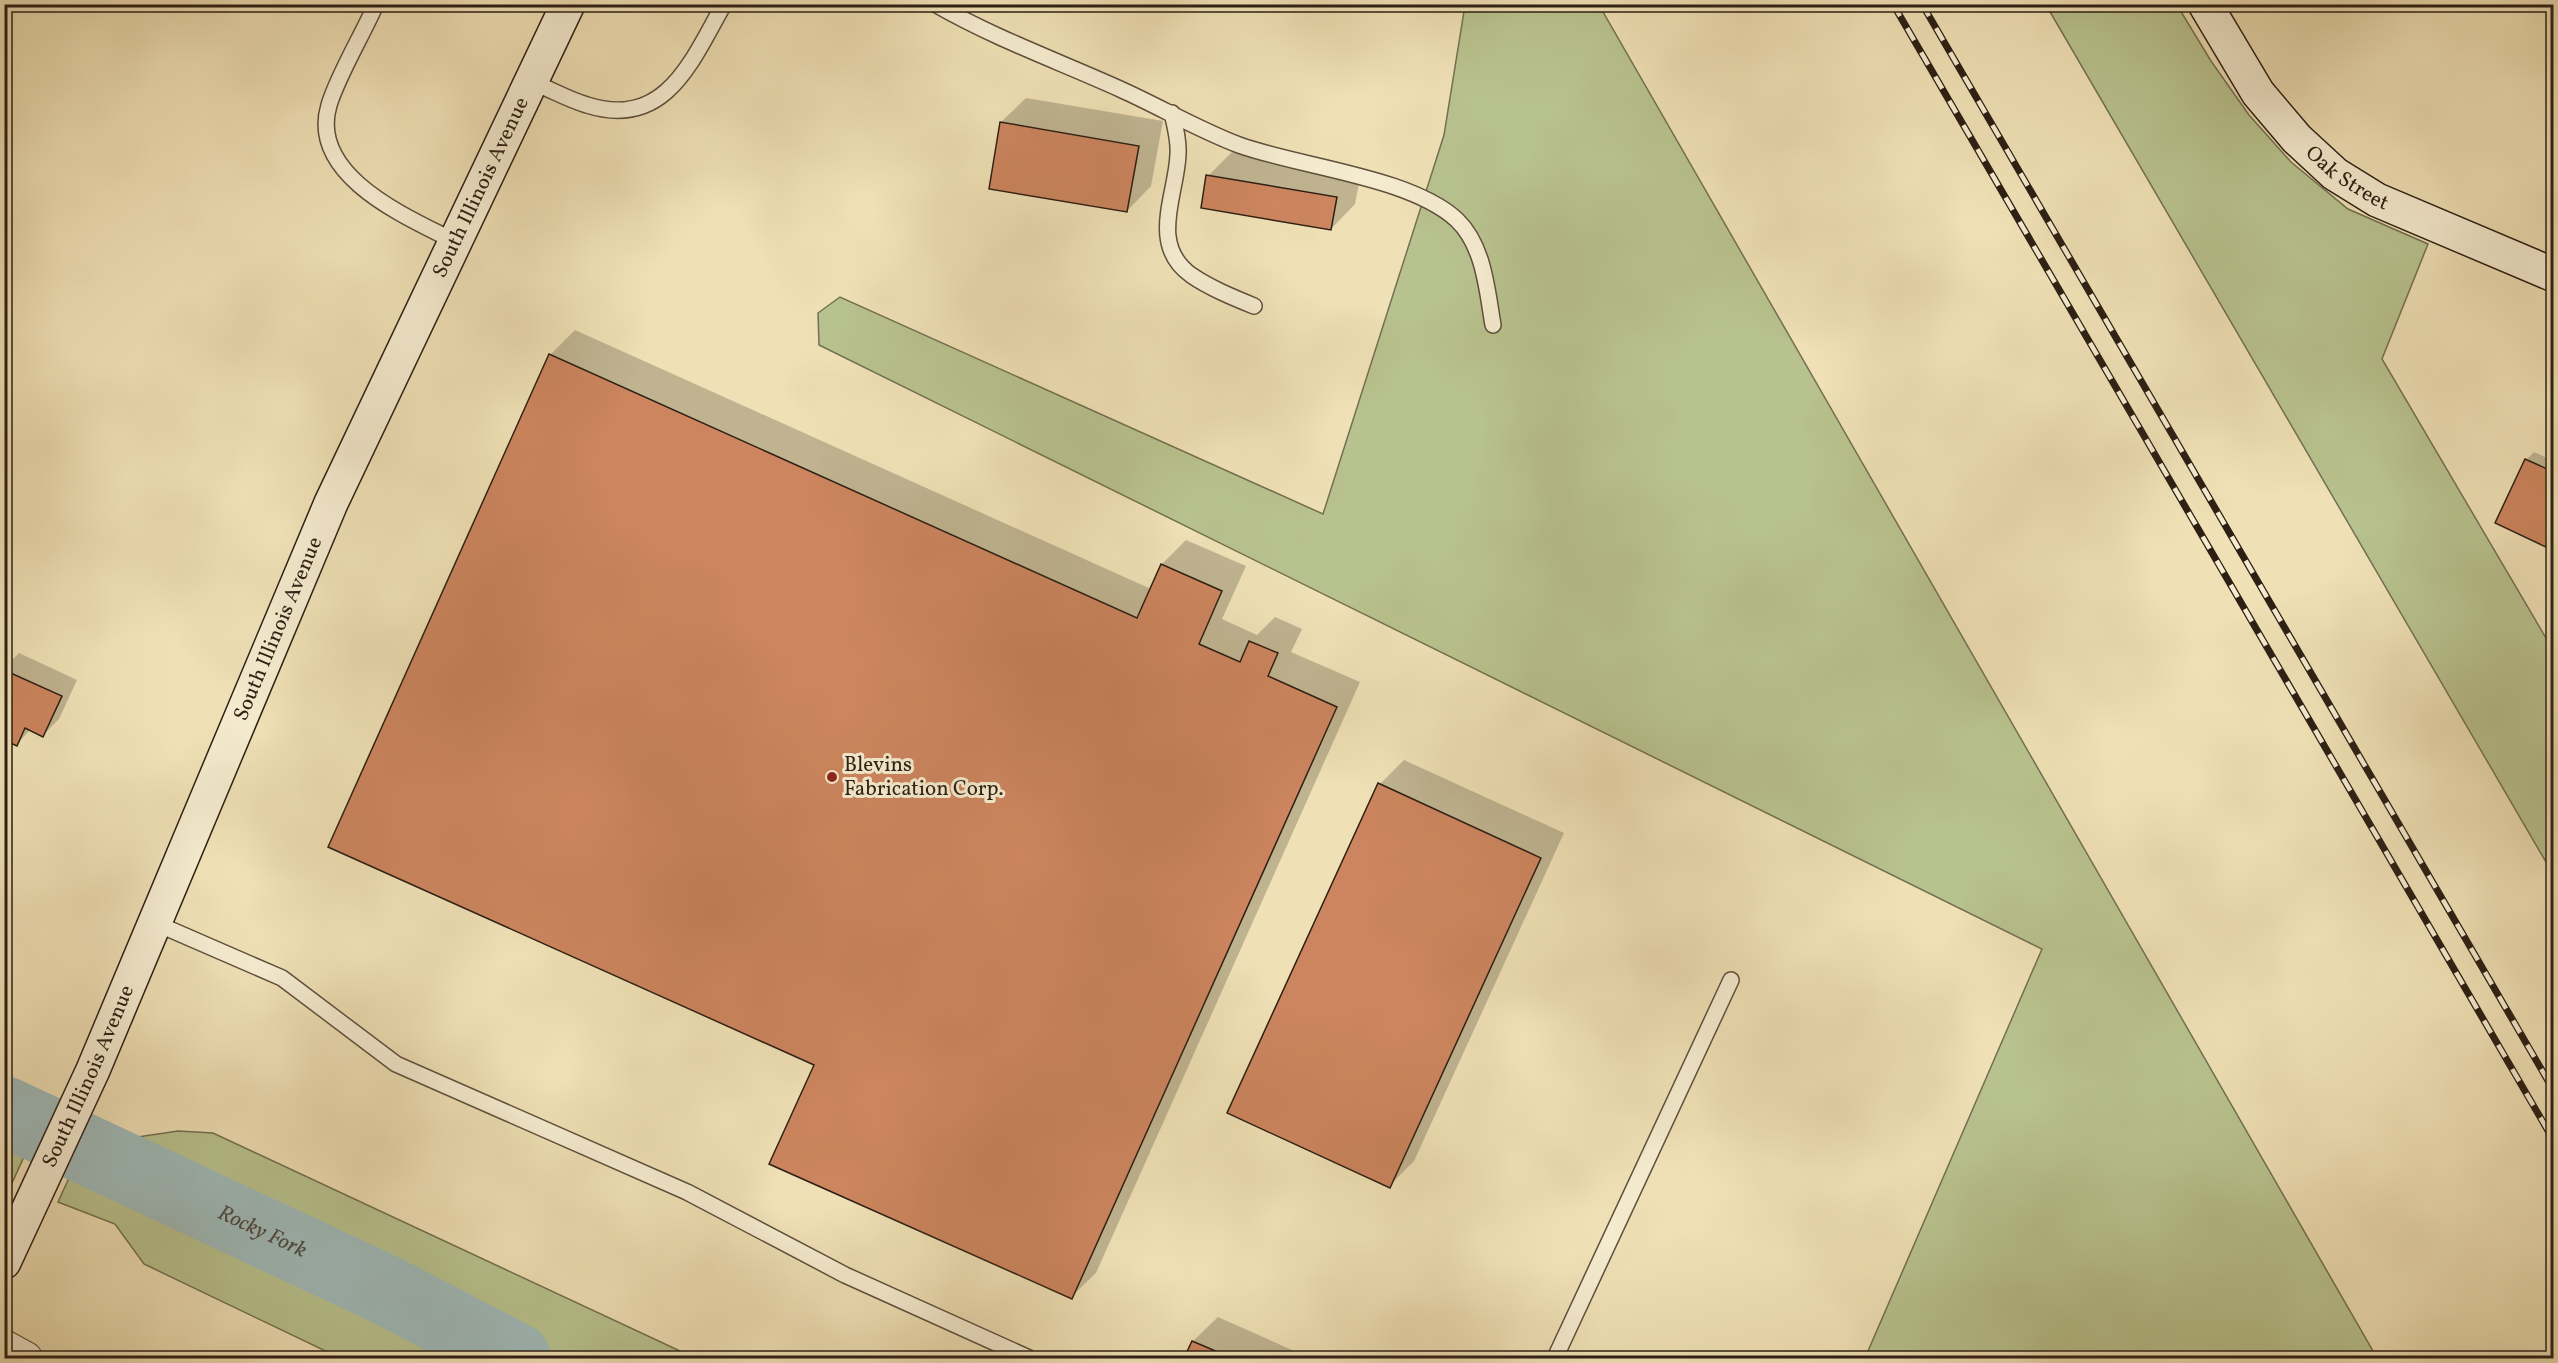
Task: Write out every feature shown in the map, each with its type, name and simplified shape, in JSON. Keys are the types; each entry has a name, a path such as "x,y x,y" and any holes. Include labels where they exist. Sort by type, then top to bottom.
{"main road":[{"name":"South Illinois Avenue","path":"4,1262 22,1228 93,1070 153,922 331,503 568,4"},
{"name":"Oak Street","path":"2205,4 2258,93 2297,139 2335,174 2377,200 2406,214 2553,275"}],"street":[{"path":"4,1346 26,1359"}],"lane":[{"path":"376,4 329,106 327,132 337,160 357,184 385,206 456,242"},
{"path":"532,82 587,105 609,110 633,110 649,105 664,96 682,75 724,4"},
{"path":"935,4 1044,58 1238,144 1292,162 1359,176 1439,206 1458,221 1473,242 1483,271 1493,325"},
{"path":"1172,113 1178,154 1165,221 1173,254 1189,274 1221,292 1254,306"},
{"path":"153,922 282,978 396,1064 687,1192 845,1275 1029,1359"},
{"path":"1556,1359 1731,980"}],"green space":[{"path":"1465,5 1599,5 2377,1358 1865,1358 2042,949 819,345 818,313 840,297 1323,514 1444,135"},
{"path":"2046,5 2177,5 2211,61 2249,115 2291,162 2348,209 2428,244 2382,359 2553,650 2553,874"},
{"path":"5,1111 38,1126 12,1183 5,1180"},
{"path":"95,1121 131,1138 178,1131 213,1133 695,1358 340,1358 144,1264 115,1224 58,1202"}],"building":[{"path":"1000,122 1139,146 1127,212 989,189"},
{"path":"1206,175 1337,197 1331,230 1201,208"},
{"name":"Blevins Fabrication Corp.","path":"549,354 1137,618 1161,564 1222,591 1199,644 1240,662 1249,641 1278,653 1268,676 1337,707 1072,1299 769,1164 814,1065 328,847"},
{"path":"2525,459 2554,472 2554,536 2548,548 2495,523"},
{"path":"4,670 62,696 43,737 25,728 17,746 4,740"},
{"path":"1378,783 1541,858 1390,1188 1227,1113"},
{"path":"1192,1341 1232,1358 1184,1358"}],"waterway":[{"name":"Rocky Fork","path":"4,1111 386,1290 516,1358"}],"railway":[{"path":"1893,4 2554,1141"},
{"path":"1922,4 2554,1091"}],"place":[{"name":"Blevins Fabrication Corp.","path":"832,777"}]}
